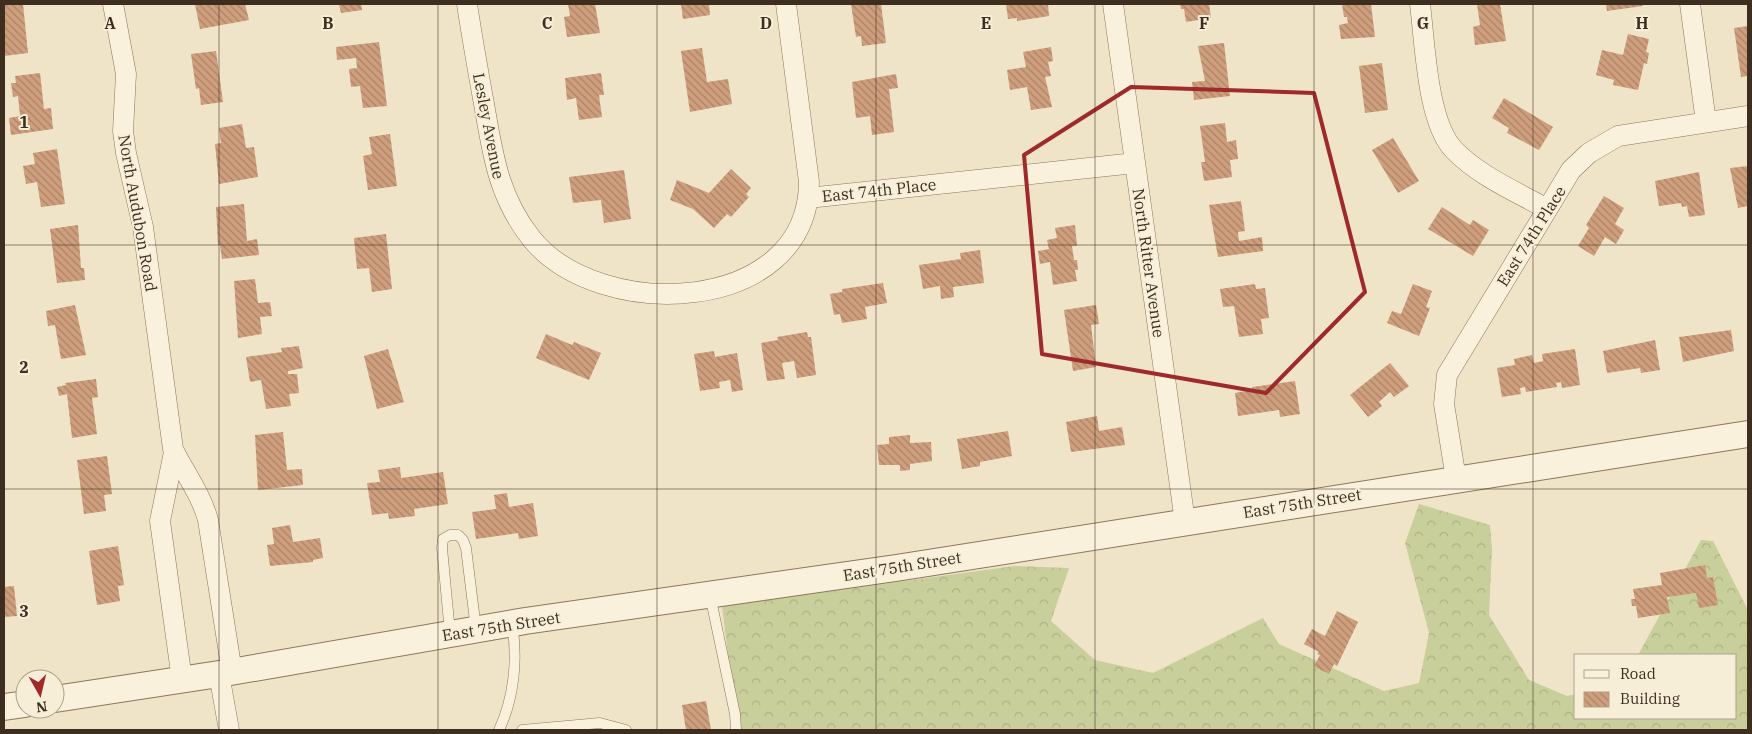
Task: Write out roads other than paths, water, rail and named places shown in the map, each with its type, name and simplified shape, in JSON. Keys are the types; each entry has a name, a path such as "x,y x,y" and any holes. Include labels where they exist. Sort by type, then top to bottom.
{"street":[{"name":"North Audubon Road","path":"112,4 126,74 123,131 126,153 143,227 174,452 160,521 182,680"},
{"name":"Lesley Avenue","path":"467,4 495,162 503,192 518,220 543,250 575,273 612,288 668,293"},
{"path":"786,4 807,158 808,198"},
{"name":"North Ritter Avenue","path":"1113,4 1185,522"},
{"path":"1420,4 1434,108 1445,138 1468,162 1547,210"},
{"path":"1690,4 1706,122"},
{"name":"East 74th Place","path":"1456,479 1444,404 1447,375 1572,170 1588,153 1602,143 1625,134 1748,116"},
{"name":"East 74th Place","path":"668,293 723,286 759,272 783,252 795,237 802,222 808,198 1135,163"},
{"name":"East 75th Street","path":"65,698 226,673 512,623 1185,522 1748,434"},
{"name":"North Audubon Road","path":"174,452 203,504 208,520 226,673 229,730"}],"lane":[{"path":"450,634 442,548 443,539 450,535 458,535 463,540 466,548 476,629"},
{"path":"710,594 735,714 736,730"},
{"path":"499,730 513,684 515,644 512,623"},
{"path":"522,730 600,723 626,730"}]}
